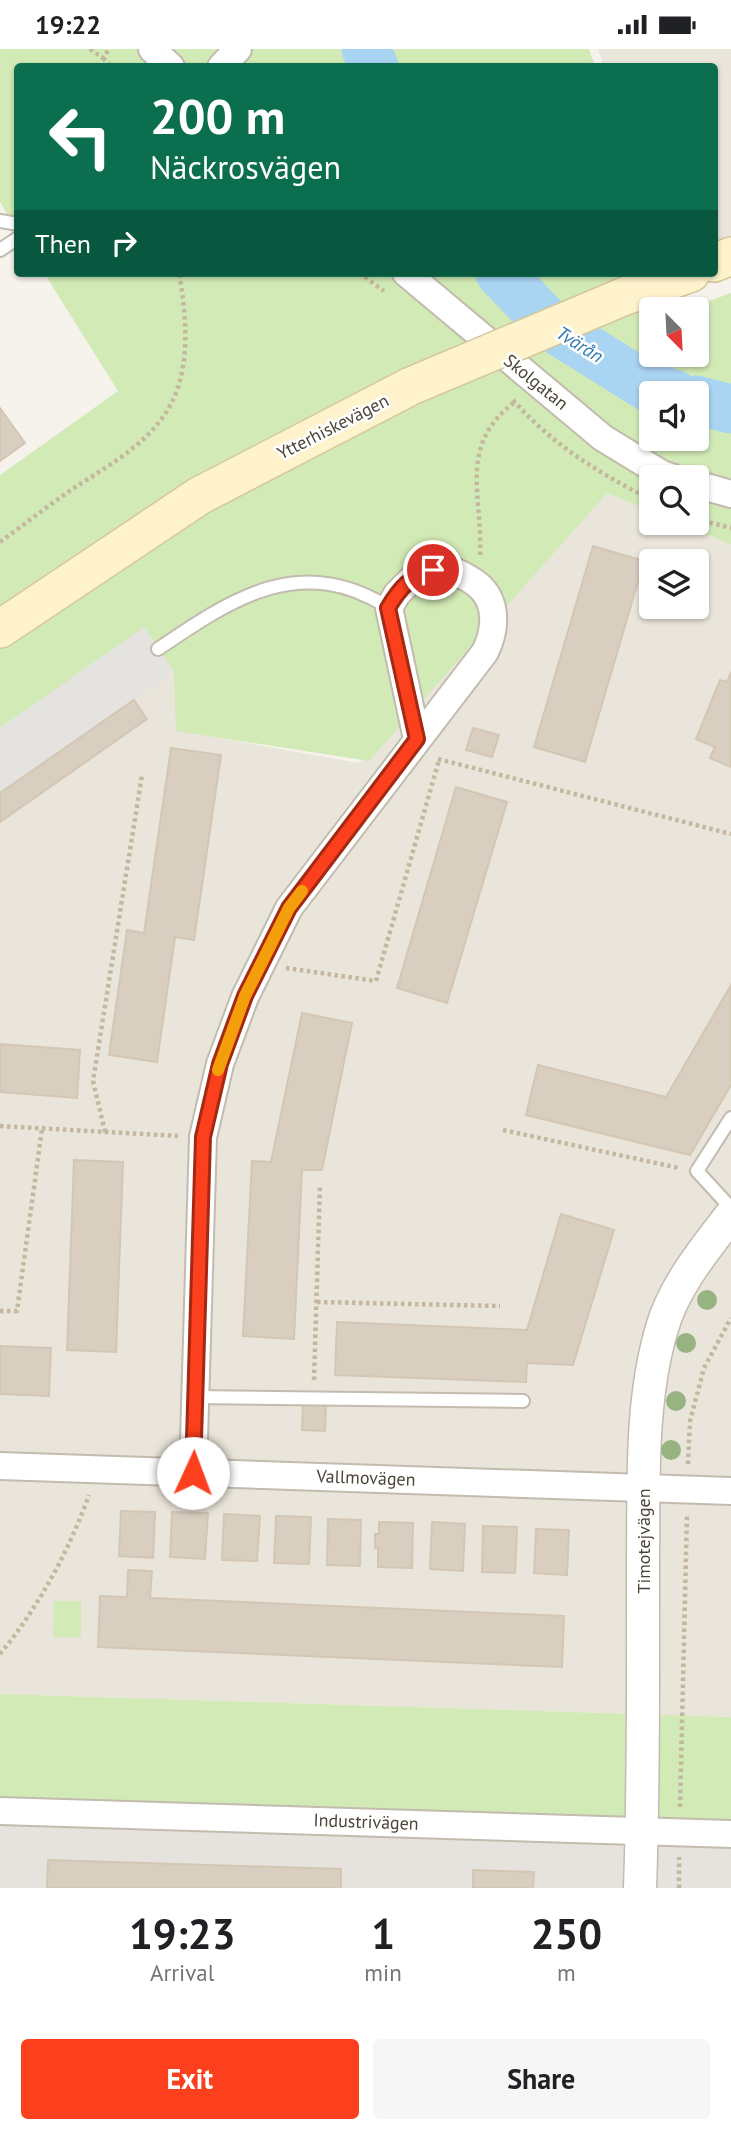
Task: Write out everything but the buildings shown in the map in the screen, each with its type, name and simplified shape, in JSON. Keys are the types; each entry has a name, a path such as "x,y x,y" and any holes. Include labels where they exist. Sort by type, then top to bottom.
{"main road":[{"name":"Ytterhiskevägen","path":"0,629 199,496 411,386 625,296 680,277"}],"street":[{"path":"152,49 167,63"},
{"path":"225,63 238,49"},
{"name":"Skolgatan","path":"411,277 603,438 647,465"},
{"path":"709,488 731,494"},
{"path":"193,1473 203,1137 220,1064 245,996 289,908 485,652 493,636 493,604 478,585 448,568 418,573 397,594 388,608 417,739"},
{"name":"Timotejvägen","path":"640,1888 644,1486 651,1372 663,1325 681,1286 702,1252 731,1215"},
{"name":"Vallmovägen","path":"0,1466 731,1491"},
{"name":"Industrivägen","path":"0,1811 731,1834"}],"lane":[{"path":"158,649 214,611 245,596 284,583 318,581 366,594 388,608"},
{"path":"731,1118 697,1171 731,1207"},
{"path":"195,1397 523,1401"}],"path":[{"path":"90,49 108,63"},
{"path":"103,58 109,49"},
{"path":"0,542 122,457 147,436 166,413 182,376 184,299 180,277"},
{"path":"478,585 480,544 475,482 477,457 482,441 499,414 515,402"},
{"path":"709,522 731,528"},
{"path":"417,739 439,759 731,834"},
{"path":"261,965 376,981 439,759"},
{"path":"105,1132 93,1081 142,775"},
{"path":"0,1126 203,1137"},
{"path":"0,1311 17,1311 42,1129"},
{"path":"503,1130 697,1171"},
{"path":"313,1398 320,1185"},
{"path":"317,1302 500,1306"},
{"path":"679,1888 690,1421 704,1368 731,1318"},
{"path":"0,1654 17,1635 67,1548 97,1471"}],"shaded area":[{"path":"598,49 731,49 731,256 718,261 718,63 603,63"},
{"path":"607,492 639,506 639,535 707,535 731,545 731,1717 0,1694 0,793 174,672 214,737 359,763"},
{"path":"144,627 174,672 0,793 0,728"},
{"path":"0,1811 731,1834 731,1888 0,1888"}],"green space":[{"path":"0,49 589,49 594,63 14,63 14,225 0,202"},
{"path":"47,277 675,277 682,297 639,297 639,367 709,367 709,301 731,293 731,545 707,535 709,465 639,465 639,506 607,493 369,761 176,731 174,672 144,628 0,728 0,475 118,391"},
{"path":"54,1601 81,1601 81,1637 53,1637"},
{"path":"0,1694 731,1717 731,1834 0,1811"}],"waterway":[{"name":"Tvärån","path":"366,49 372,63"},
{"name":"Tvärån","path":"504,277 552,327 639,381"},
{"name":"Tvärån","path":"709,403 731,409"}],"slow traffic":[{"path":"218,1070 245,996 289,908 302,891"}],"route":[{"path":"193,1473 203,1137 220,1064 245,996 289,908 417,739 388,608 397,594 418,573 433,570"}]}
